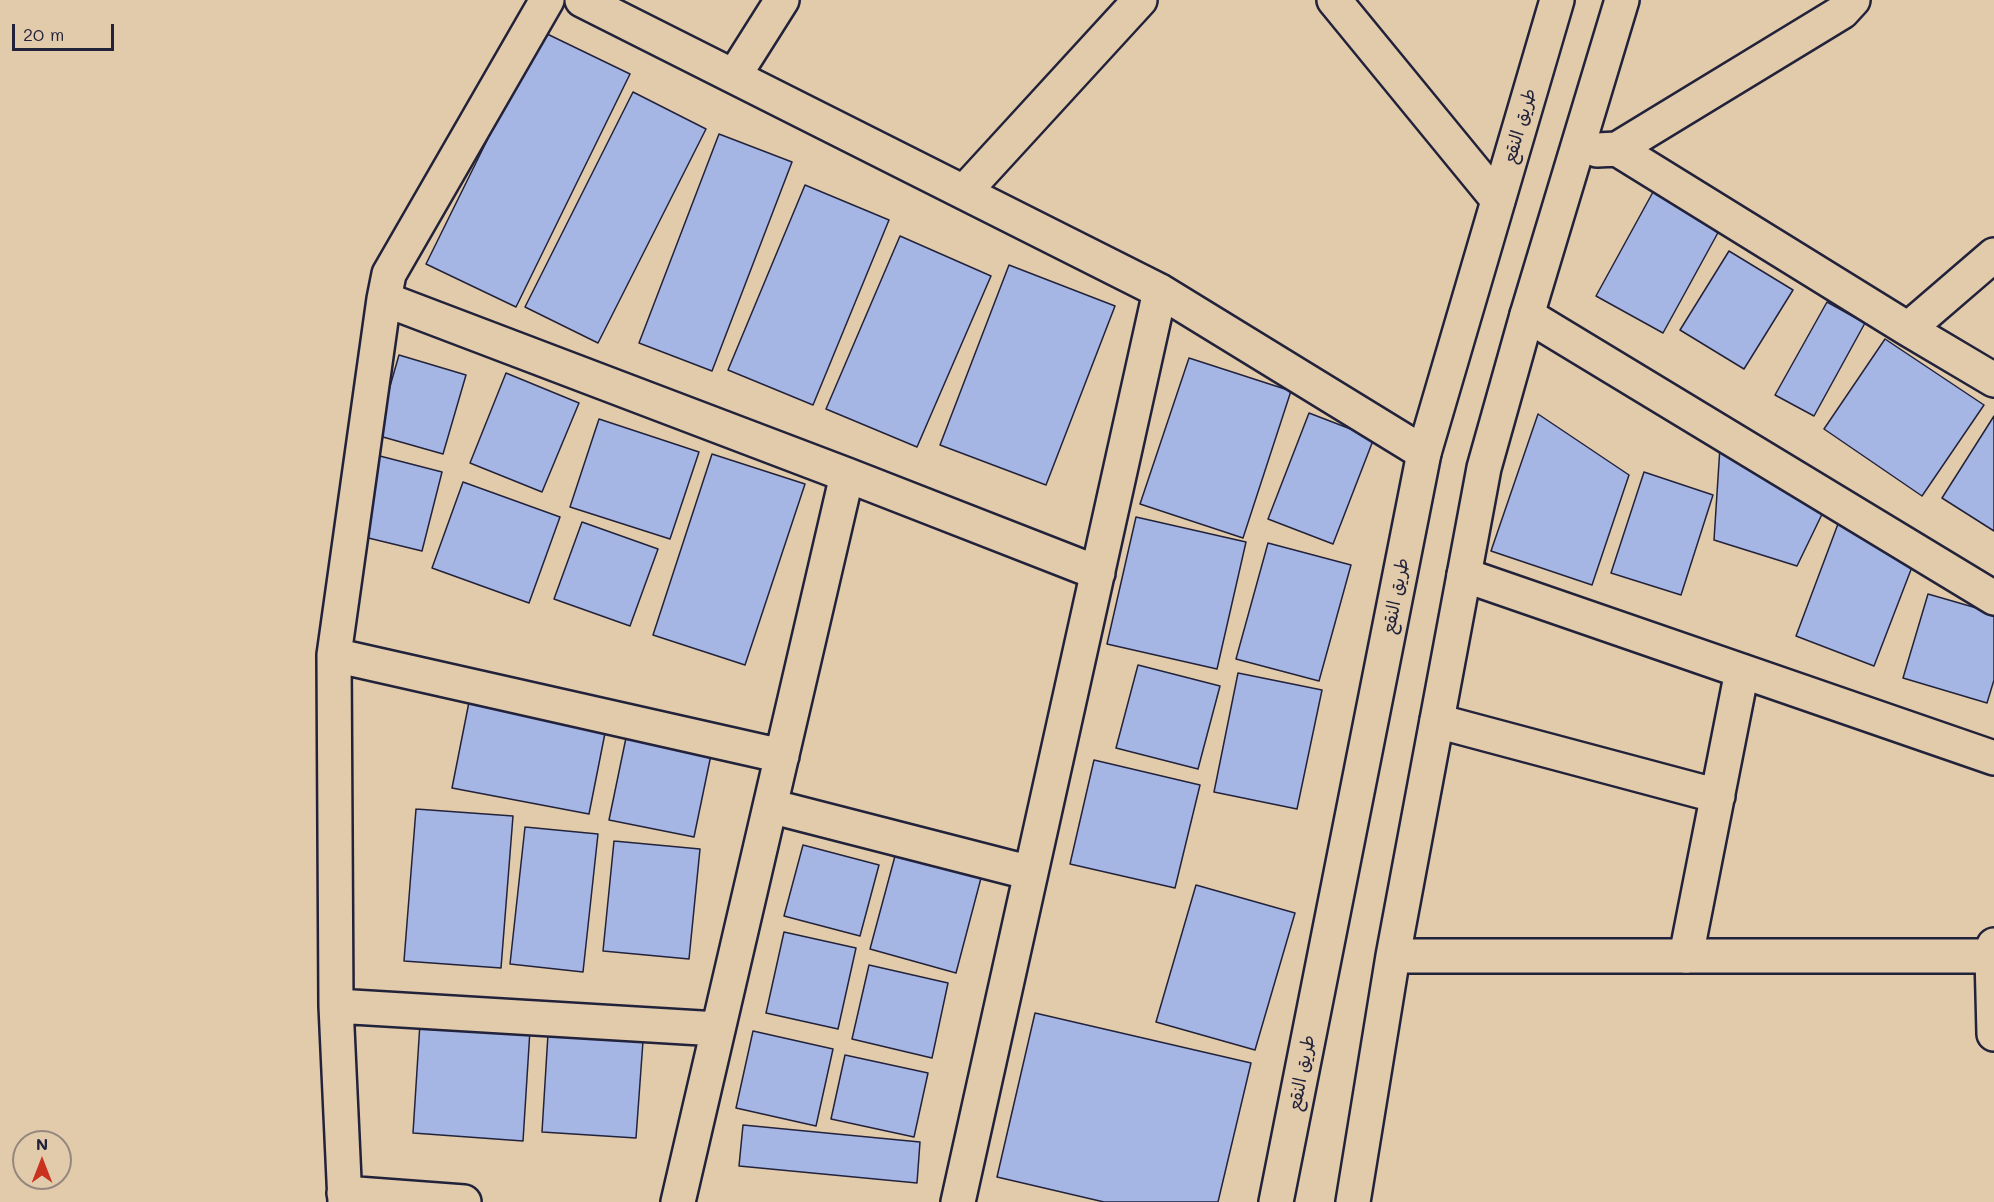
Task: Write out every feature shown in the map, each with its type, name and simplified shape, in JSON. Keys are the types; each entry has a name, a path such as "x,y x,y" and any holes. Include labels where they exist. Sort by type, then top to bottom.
{"street":[{"path":"464,1202 344,1197 336,1006 334,655 389,274 547,0"},
{"path":"582,0 1160,291 1424,453"},
{"path":"734,76 782,0"},
{"path":"964,192 1140,0"},
{"path":"1334,0 1498,200"},
{"name":"طريق النقع","path":"1276,1202 1424,453 1557,0"},
{"path":"1353,1202 1393,956 1484,468 1527,315 1622,0"},
{"path":"1577,152 1617,149 1842,12 1854,0"},
{"path":"1617,149 1994,380"},
{"path":"1908,329 1994,255"},
{"path":"958,1202 1160,291"},
{"path":"384,299 1098,573"},
{"path":"1527,315 1994,598"},
{"path":"678,1202 847,475"},
{"path":"1464,575 1994,758"},
{"path":"334,655 782,756"},
{"path":"1686,956 1742,671"},
{"path":"1437,722 1718,796"},
{"path":"770,806 1031,873"},
{"path":"1393,956 1993,953 1994,1034"},
{"path":"336,1006 718,1029"}],"building":[{"path":"541,31 630,74 516,307 426,264"},
{"path":"633,92 706,129 598,343 525,307"},
{"path":"719,134 792,162 712,371 639,343"},
{"path":"805,185 889,220 813,405 728,370"},
{"path":"1653,192 1720,229 1663,333 1596,296"},
{"path":"900,236 991,276 917,447 826,409"},
{"path":"1729,251 1793,290 1744,369 1680,330"},
{"path":"1009,265 1115,306 1046,485 940,445"},
{"path":"1827,302 1865,323 1814,416 1775,395"},
{"path":"1885,339 1984,405 1922,496 1824,429"},
{"path":"399,355 466,375 443,454 376,435"},
{"path":"1189,358 1291,391 1243,538 1140,504"},
{"path":"506,373 579,403 542,492 470,463"},
{"path":"1309,413 1374,438 1333,544 1268,519"},
{"path":"1538,414 1629,475 1592,585 1491,551"},
{"path":"1994,416 1994,531 1942,498"},
{"path":"599,419 699,452 670,539 570,507"},
{"path":"1720,447 1826,506 1797,566 1714,540"},
{"path":"712,454 805,484 745,665 653,635"},
{"path":"376,455 442,472 422,551 356,535"},
{"path":"1644,472 1713,495 1681,595 1611,573"},
{"path":"463,482 560,517 529,603 432,568"},
{"path":"1136,517 1246,542 1217,669 1107,644"},
{"path":"582,522 658,549 630,626 554,599"},
{"path":"1838,524 1917,554 1874,666 1796,636"},
{"path":"1268,543 1351,565 1319,681 1236,659"},
{"path":"1928,594 1994,613 1994,680 1987,703 1903,678"},
{"path":"1138,665 1220,686 1198,769 1116,748"},
{"path":"1238,673 1322,690 1297,809 1214,792"},
{"path":"470,697 607,723 589,814 452,788"},
{"path":"627,733 712,750 694,837 609,820"},
{"path":"1094,760 1200,785 1175,888 1070,864"},
{"path":"416,809 513,816 501,968 404,961"},
{"path":"525,827 598,834 583,972 510,964"},
{"path":"614,841 700,849 689,959 603,951"},
{"path":"803,845 879,865 860,936 784,916"},
{"path":"895,856 981,878 956,973 870,949"},
{"path":"1196,885 1295,913 1255,1050 1156,1022"},
{"path":"784,932 856,948 838,1029 766,1013"},
{"path":"869,965 948,983 932,1058 852,1039"},
{"path":"1035,1013 1251,1063 1218,1202 1104,1202 997,1177"},
{"path":"420,1023 530,1030 523,1141 413,1133"},
{"path":"753,1031 833,1049 816,1126 736,1108"},
{"path":"548,1034 643,1041 636,1138 542,1132"},
{"path":"845,1055 928,1073 914,1137 831,1119"},
{"path":"743,1125 920,1142 917,1183 739,1166"}]}
